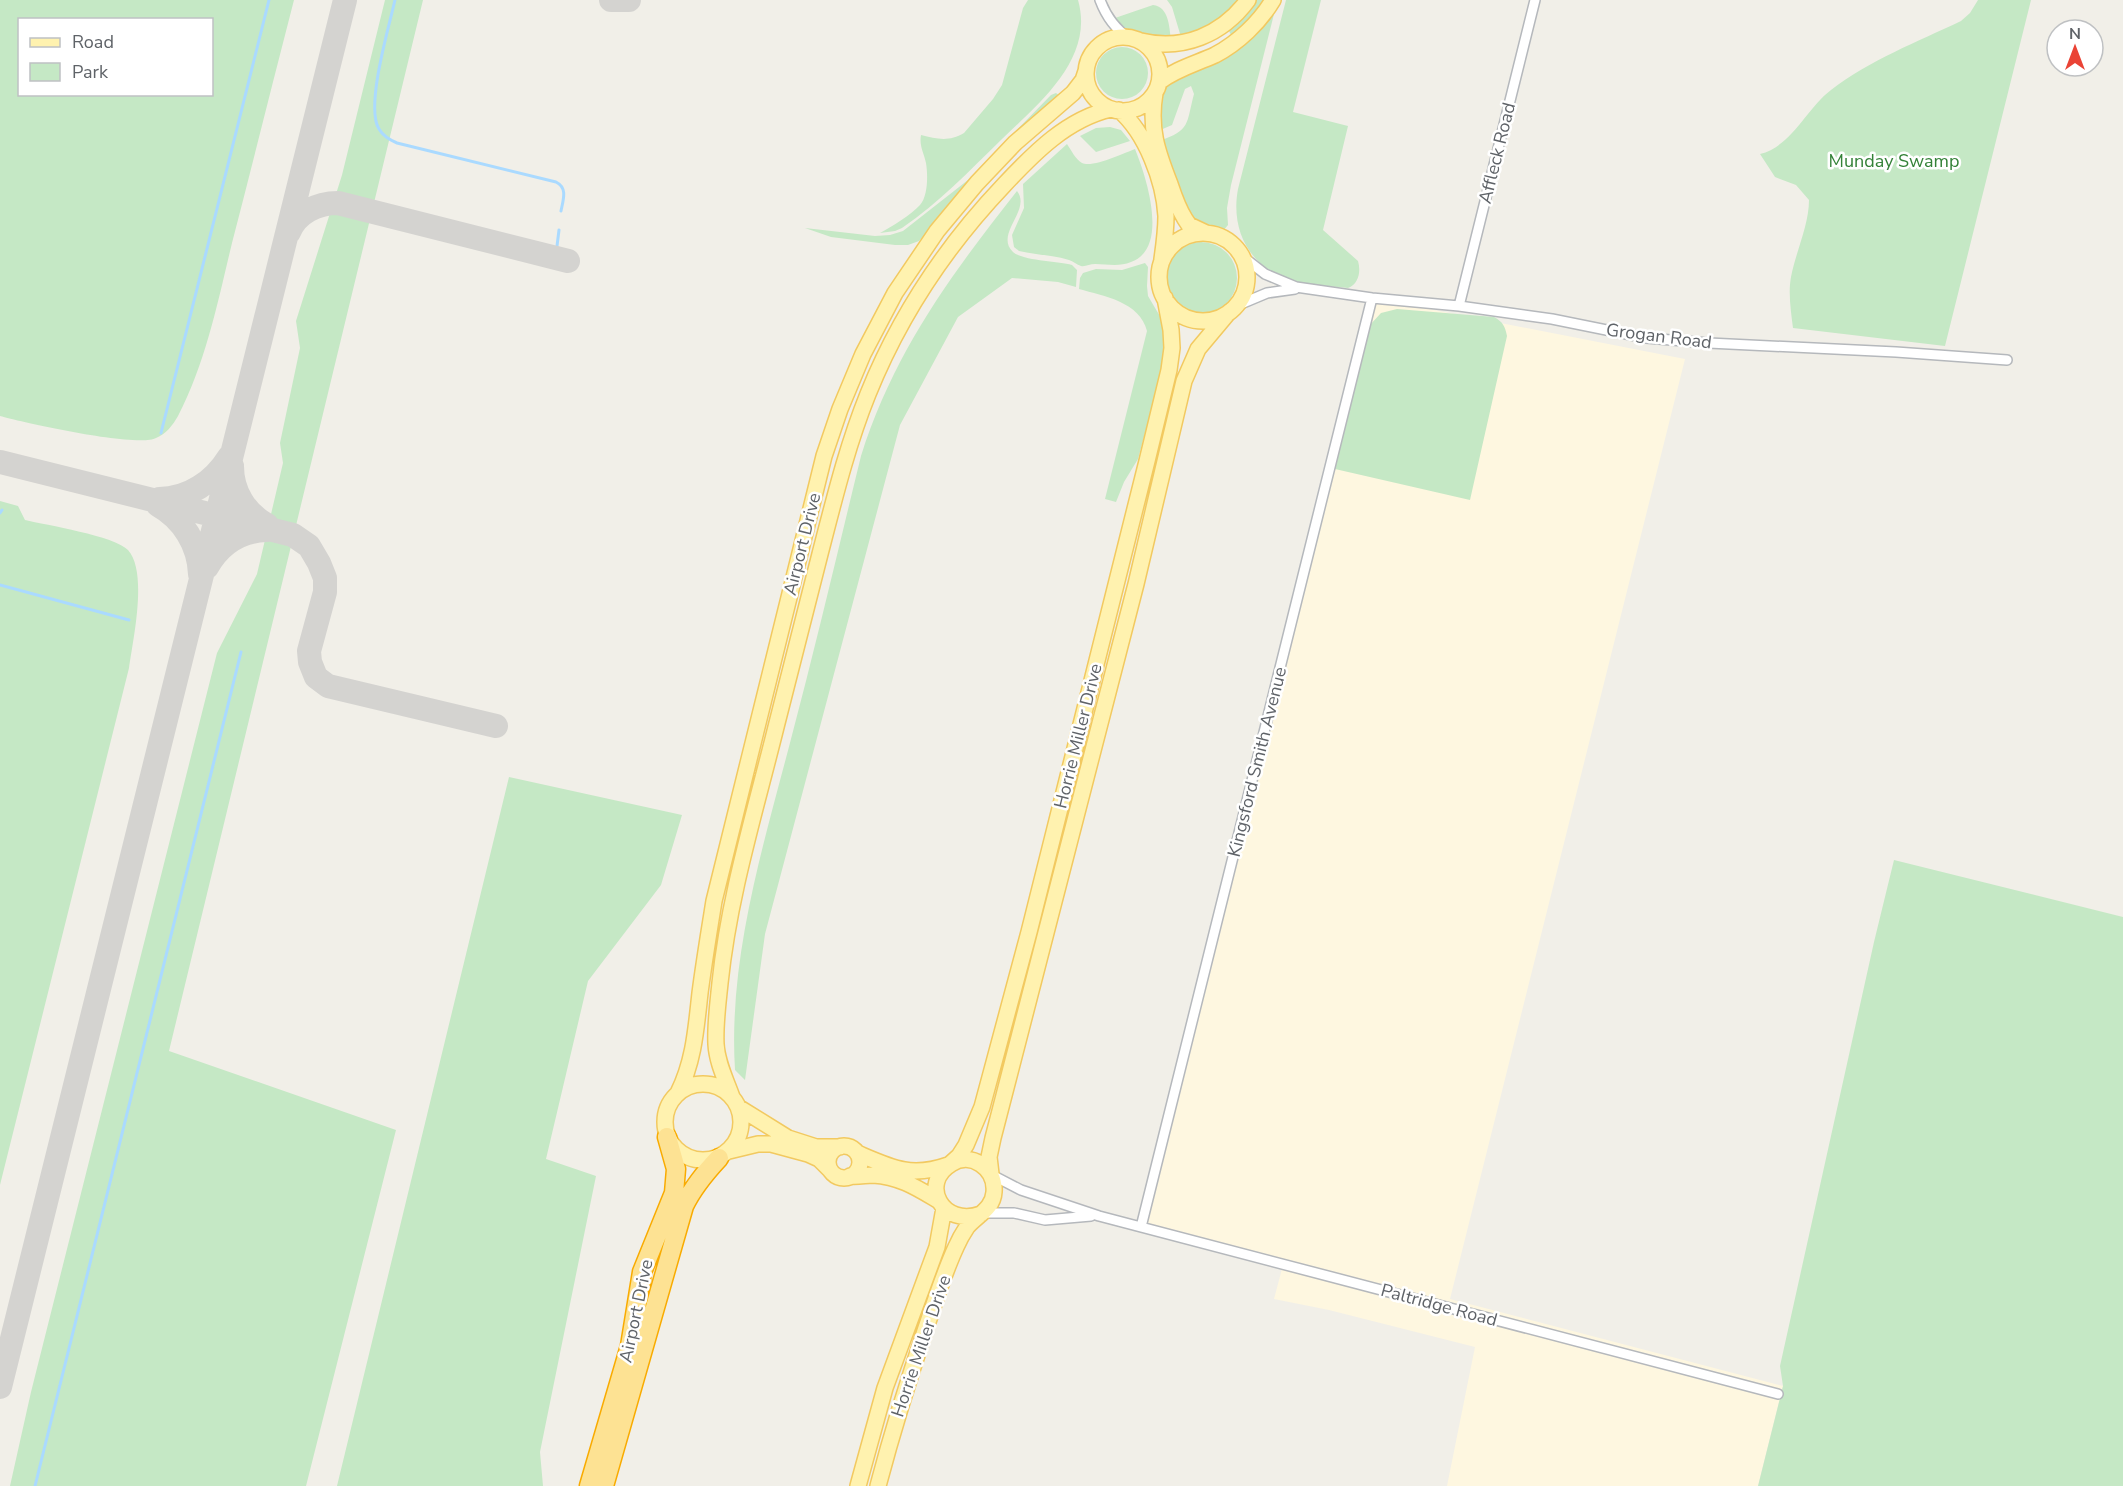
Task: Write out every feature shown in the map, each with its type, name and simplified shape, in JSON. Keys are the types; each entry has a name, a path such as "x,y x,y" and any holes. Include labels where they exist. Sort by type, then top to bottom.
{"highway":[{"name":"Airport Drive","path":"589,1486 630,1346 642,1272 648,1252 670,1207 674,1193 676,1169 667,1137"},
{"name":"Airport Drive","path":"604,1486 684,1206 700,1178 724,1154"}],"main road":[{"path":"1135,39 1150,49 1160,70 1151,113 1153,133 1163,166 1185,219 1198,230 1230,242 1242,256 1246,266 1246,288 1232,309 1214,319 1198,320 1182,315 1169,305 1165,298 1160,282 1166,225 1162,192 1142,137 1128,118 1101,103 1092,94 1087,83 1086,70 1089,58 1096,48 1106,41 1118,37 1135,39 1167,46 1195,39 1219,28 1248,0"},
{"path":"1115,109 1125,111 1137,108 1147,102 1157,87 1182,68 1230,46 1258,20 1273,0"},
{"name":"Airport Drive","path":"678,1093 687,1075 694,1050 714,901 740,791 822,465 843,402 863,354 886,310 937,231 999,159 1077,89 1086,70"},
{"name":"Airport Drive","path":"735,1102 719,1063 716,1044 724,946 752,822 832,507 862,410 903,323 966,228 1007,181 1049,141 1078,120 1098,112 1115,109"},
{"path":"1161,265 1171,247 1178,241 1187,236 1207,233"},
{"name":"Horrie Miller Drive","path":"949,1165 966,1145 982,1107 1029,932 1150,450 1172,348 1165,298"},
{"name":"Horrie Miller Drive","path":"991,1175 989,1157 993,1138 1133,596 1184,381 1198,349 1232,309"},
{"path":"706,1084 720,1088 735,1102 788,1138 816,1146 849,1147 857,1153 896,1168 914,1172 932,1171 961,1160 973,1161 984,1166 991,1175 994,1186 993,1200 981,1214 959,1217 915,1186 873,1175 841,1178 808,1154 771,1144 758,1144 704,1161 689,1158 676,1150 664,1128 665,1113 678,1093 691,1086 706,1084"},
{"path":"724,1154 740,1134 741,1120 735,1102"},
{"path":"830,1170 829,1156 840,1146"},
{"path":"850,1176 859,1166 857,1153"},
{"path":"941,1205 937,1195 937,1181 949,1165"},
{"name":"Horrie Miller Drive","path":"858,1486 885,1388 937,1247 941,1205"},
{"name":"Horrie Miller Drive","path":"878,1486 904,1393 942,1282 960,1238 981,1214"}],"street":[{"path":"1100,0 1110,21 1119,31 1135,39"},
{"name":"Affleck Road","path":"1459,306 1535,0"},
{"name":"Grogan Road","path":"1242,256 1270,277 1296,287 1552,319 1630,336 2007,360"},
{"name":"Grogan Road","path":"1232,309 1258,296 1275,291 1312,290"},
{"name":"Kingsford Smith Avenue","path":"1141,1227 1372,298"},
{"name":"Paltridge Road","path":"991,1175 1021,1190 1099,1216 1778,1394"},
{"name":"Paltridge Road","path":"981,1214 1014,1213 1045,1220 1084,1215 1099,1216"}],"shaded area":[{"path":"1372,298 1685,359 1450,1299 1783,1386 1758,1486 1447,1486 1475,1347 1329,1310 1274,1299 1283,1265 1141,1227"}],"green space":[{"path":"0,0 294,0 204,353 188,395 174,423 160,436 145,440 105,437 0,416"},
{"path":"385,0 423,0 169,1051 396,1130 306,1486 10,1486 31,1392 217,653 257,574 283,463 280,443 300,348 296,321 342,175"},
{"path":"1028,0 1078,0 1081,21 1078,42 1071,61 1060,79 1031,111 941,197 902,228 880,233 906,217 923,201 927,173 921,135 948,139 964,133 1002,85 1023,8"},
{"path":"1167,0 1240,0 1213,23 1181,37 1172,7"},
{"path":"1256,0 1266,0 1257,13 1232,37 1228,29"},
{"path":"1286,0 1321,0 1293,112 1348,126 1323,230 1358,261 1358,277 1355,284 1348,288 1293,281 1266,268 1247,247 1237,220 1238,189"},
{"name":"Munday Swamp","path":"1978,0 2031,0 1945,346 1793,328 1790,283 1807,219 1809,200 1796,185 1775,177 1760,154 1781,143 1822,98 1846,79 1894,52 1961,21 1970,13"},
{"path":"1153,5 1165,13 1171,39 1134,33 1115,18"},
{"path":"1275,10 1231,185 1227,208 1228,225 1223,231 1209,228 1196,222 1186,211 1159,141 1177,133 1186,125 1194,94 1191,86 1185,89 1172,125 1158,131 1159,94 1163,88"},
{"path":"1122,47 1132,49 1140,55 1146,63 1148,73 1146,83 1140,91 1132,97 1122,99 1112,97 1104,91 1098,83 1096,73 1098,63 1104,55 1112,49"},
{"path":"1056,93 1060,96 919,241 908,245 895,245 831,237 805,228 875,236 903,231 968,180 1051,95"},
{"path":"1110,127 1121,130 1130,141 1096,152 1080,136 1096,128"},
{"path":"1067,144 1078,160 1087,164 1101,162 1135,149 1149,193 1152,227 1150,242 1143,254 1131,262 1118,265 1083,266 1063,258 1019,251 1014,247 1012,235 1024,208 1023,184"},
{"path":"1017,191 1020,206 1010,230 1008,245 1013,252 1024,257 1072,265 1077,270 1076,287 1058,282 1012,278 958,317 900,425 765,934 745,1080 735,1070 734,1028 742,945 759,862 861,456 874,418 890,383 926,316"},
{"path":"1208,242 1227,252 1235,264 1237,278 1235,292 1227,304 1215,312 1194,314 1175,304 1167,292 1165,271 1175,252 1187,244"},
{"path":"1145,263 1148,267 1148,296 1161,318 1165,345 1160,377 1138,459 1124,482 1116,502 1105,499 1147,331 1137,313 1129,307 1110,298 1079,289 1080,278 1083,273 1096,269 1122,270"},
{"path":"1397,309 1494,317 1502,323 1505,330 1507,336 1470,500 1335,469 1369,326 1381,313"},
{"path":"0,501 18,506 25,520 109,540 128,550 134,560 137,574 138,606 129,668 0,1185"},
{"path":"509,777 682,815 661,885 588,981 546,1159 596,1176 540,1452 543,1486 337,1486"},
{"path":"1894,860 2123,917 2123,1486 1758,1486 1783,1386 1780,1366"}],"waterway":[{"path":"161,433 269,0"},
{"path":"395,0 376,86 375,118 379,129 387,138 397,143 556,182 563,191 561,211"},
{"path":"557,246 559,230"},
{"path":"0,585 129,620"},
{"path":"35,1486 241,652"}],"taxiway":[{"path":"0,1387 345,0"},
{"path":"611,0 629,0"},
{"path":"289,232 302,214 315,207 338,203 568,261"},
{"path":"159,499 180,496 200,487 216,474 229,457"},
{"path":"0,462 293,535 309,546 325,578 325,592 309,651 310,662 316,677 328,686 496,726"},
{"path":"232,466 234,484 241,500 252,514 267,525"},
{"path":"158,505 175,518 188,534 197,553 200,574"},
{"path":"207,567 224,545 231,540 247,533 266,530"}]}
